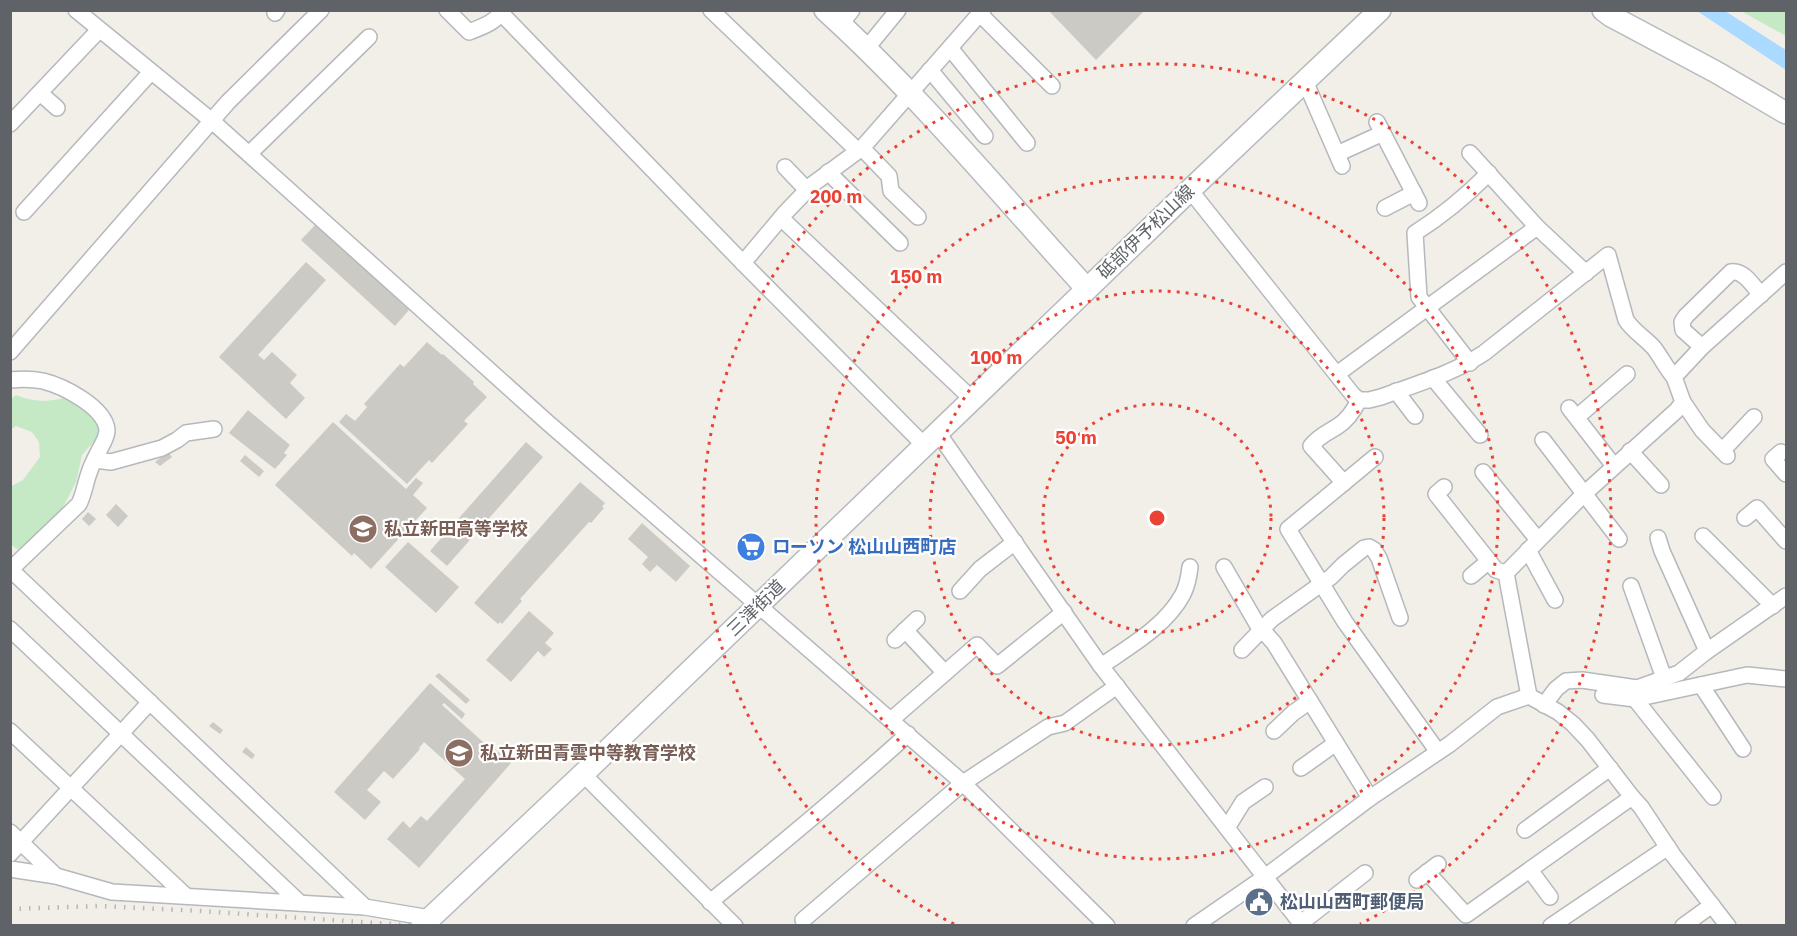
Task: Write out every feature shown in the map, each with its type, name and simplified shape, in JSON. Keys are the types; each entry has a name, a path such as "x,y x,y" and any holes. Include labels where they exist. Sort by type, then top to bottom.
{"street":[{"path":"76,10 212,121 547,422 908,734 963,783 1107,926"},
{"path":"10,352 228,102 321,10"},
{"path":"447,10 469,32 491,23 501,12 743,263 932,439 1015,542 1101,666 1302,924 1365,873"},
{"path":"711,10 764,72 889,176 891,191 918,217"},
{"name":"砥部伊予松山線","path":"825,10 846,18 866,49 964,150 1087,289 1380,10"},
{"path":"866,49 898,10"},
{"path":"1603,10 1786,113"},
{"path":"743,263 807,190 860,150 981,12 1014,58 1050,87"},
{"path":"10,124 99,30"},
{"path":"249,154 369,37"},
{"path":"950,48 1027,143"},
{"path":"930,70 984,136"},
{"path":"24,212 151,72"},
{"path":"1305,81 1339,160 1380,128 1417,198 1385,208"},
{"path":"40,93 57,108"},
{"path":"1470,153 1538,227 1586,273"},
{"path":"784,167 807,190"},
{"path":"828,172 900,243"},
{"path":"1470,363 1419,297 1415,233 1436,219 1489,173"},
{"path":"1190,190 1359,400 1370,400 1470,363 1608,255 1626,320 1654,349 1665,368 1674,376 1683,402 1702,430 1725,453 1754,417"},
{"path":"781,218 973,400"},
{"path":"1337,374 1538,227"},
{"path":"1702,347 1683,330 1682,322 1731,272 1741,272 1761,295"},
{"path":"1674,376 1702,347 1786,272"},
{"name":"三津街道","path":"426,922 1087,289"},
{"path":"1614,465 1573,412 1627,374"},
{"path":"1433,378 1480,435"},
{"path":"10,380 43,381 87,402 99,412 106,423 107,434 89,471 84,494 79,504 11,569 365,907"},
{"path":"1396,391 1414,416"},
{"path":"1344,483 1311,446 1319,437 1338,427 1353,412 1359,400"},
{"path":"1506,573 1614,465 1677,410 1683,402"},
{"path":"94,460 104,462 119,460 162,448 186,433 214,429"},
{"path":"1543,440 1619,539"},
{"path":"1630,451 1661,485"},
{"path":"1782,452 1773,459 1786,474"},
{"path":"1376,457 1288,529 1345,622 1438,752"},
{"path":"1484,472 1533,545 1555,600"},
{"path":"1444,486 1436,494 1496,570 1506,573"},
{"path":"1745,519 1757,508 1786,541"},
{"path":"1703,536 1773,606"},
{"path":"1658,538 1707,651"},
{"path":"960,591 980,569 1015,542"},
{"path":"1242,650 1284,610 1369,547 1379,558 1400,618"},
{"path":"1471,576 1489,561"},
{"path":"1101,666 1146,635 1169,613 1188,582 1190,567"},
{"path":"1224,567 1370,798"},
{"path":"1506,573 1529,696 1573,724 1641,807 1668,848 1728,926"},
{"path":"1631,586 1664,678"},
{"path":"1544,705 1556,689 1566,681 1582,680 1637,688 1679,673 1786,596"},
{"path":"891,720 977,645 997,666 1064,612"},
{"path":"917,618 900,635 945,673"},
{"path":"10,629 300,903"},
{"path":"1603,695 1635,699 1747,675 1786,679"},
{"path":"1701,685 1743,749"},
{"path":"802,924 963,783 1048,727 1065,723 1117,686"},
{"path":"1194,926 1265,877 1370,798 1438,752 1497,707 1529,696"},
{"path":"1635,699 1713,797"},
{"path":"1274,731 1310,701"},
{"path":"56,876 14,842 71,788 150,702"},
{"path":"10,731 185,895"},
{"path":"710,902 830,804 908,734"},
{"path":"1301,768 1336,744"},
{"path":"1525,830 1610,768"},
{"path":"583,774 735,926"},
{"path":"1227,828 1243,802 1265,787"},
{"path":"1427,872 1467,915 1632,797"},
{"path":"1551,926 1668,848"},
{"path":"10,869 56,876 112,892 365,907 426,922"},
{"path":"1530,870 1550,897"},
{"path":"1683,926 1712,906"}],"green space":[{"path":"1741,11 1786,11 1786,36"},
{"path":"16,395 42,401 69,397 85,405 100,427 96,439 82,455 76,482 61,511 19,550 11,545 10,487 23,480 40,457 39,442 32,432 16,426 11,429 11,399"}],"water":[{"path":"1697,11 1725,11 1786,50 1786,70"}],"building":[{"path":"1048,10 1145,10 1096,60"},
{"path":"316,224 409,310 395,326 301,240"},
{"path":"306,262 326,280 258,355 264,360 272,352 297,375 290,383 305,398 286,419 219,357"},
{"path":"427,342 474,382 473,384 487,397 464,421 468,424 432,463 429,460 407,484 339,422 346,414 355,421 367,407 364,404 400,364 404,367"},
{"path":"248,410 290,445 284,453 287,455 275,469 229,433"},
{"path":"333,422 406,489 416,478 423,483 413,495 427,508 371,569 354,553 352,556 275,485"},
{"path":"526,442 543,457 447,566 430,551"},
{"path":"168,452 172,457 160,466 155,462"},
{"path":"245,455 264,471 259,477 240,461"},
{"path":"580,482 605,503 602,507 604,508 520,599 522,601 502,624 500,622 498,624 474,603"},
{"path":"116,504 128,516 118,527 106,515"},
{"path":"88,512 96,519 89,526 82,519"},
{"path":"642,523 690,566 676,582 657,565 650,572 642,564 648,557 628,539"},
{"path":"408,542 459,587 436,613 385,567"},
{"path":"529,611 554,633 545,643 552,649 544,657 538,651 511,682 486,660"},
{"path":"439,673 470,700 466,704 435,676"},
{"path":"430,683 465,714 462,719 444,703 442,705 492,750 494,748 511,763 419,868 387,839 403,821 410,828 421,816 427,821 465,779 424,742 393,779 384,771 367,790 381,802 365,820 334,792"},
{"path":"213,722 223,730 220,734 209,726"},
{"path":"246,747 255,755 252,759 242,752"}],"railway":[{"path":"10,909 99,906 419,926"}],"place":[{"name":"私立新田高等学校","path":"363,529"},
{"name":"ローソン 松山山西町店","path":"751,547"},
{"name":"私立新田青雲中等教育学校","path":"459,753"},
{"name":"松山山西町郵便局","path":"1259,902"}]}
